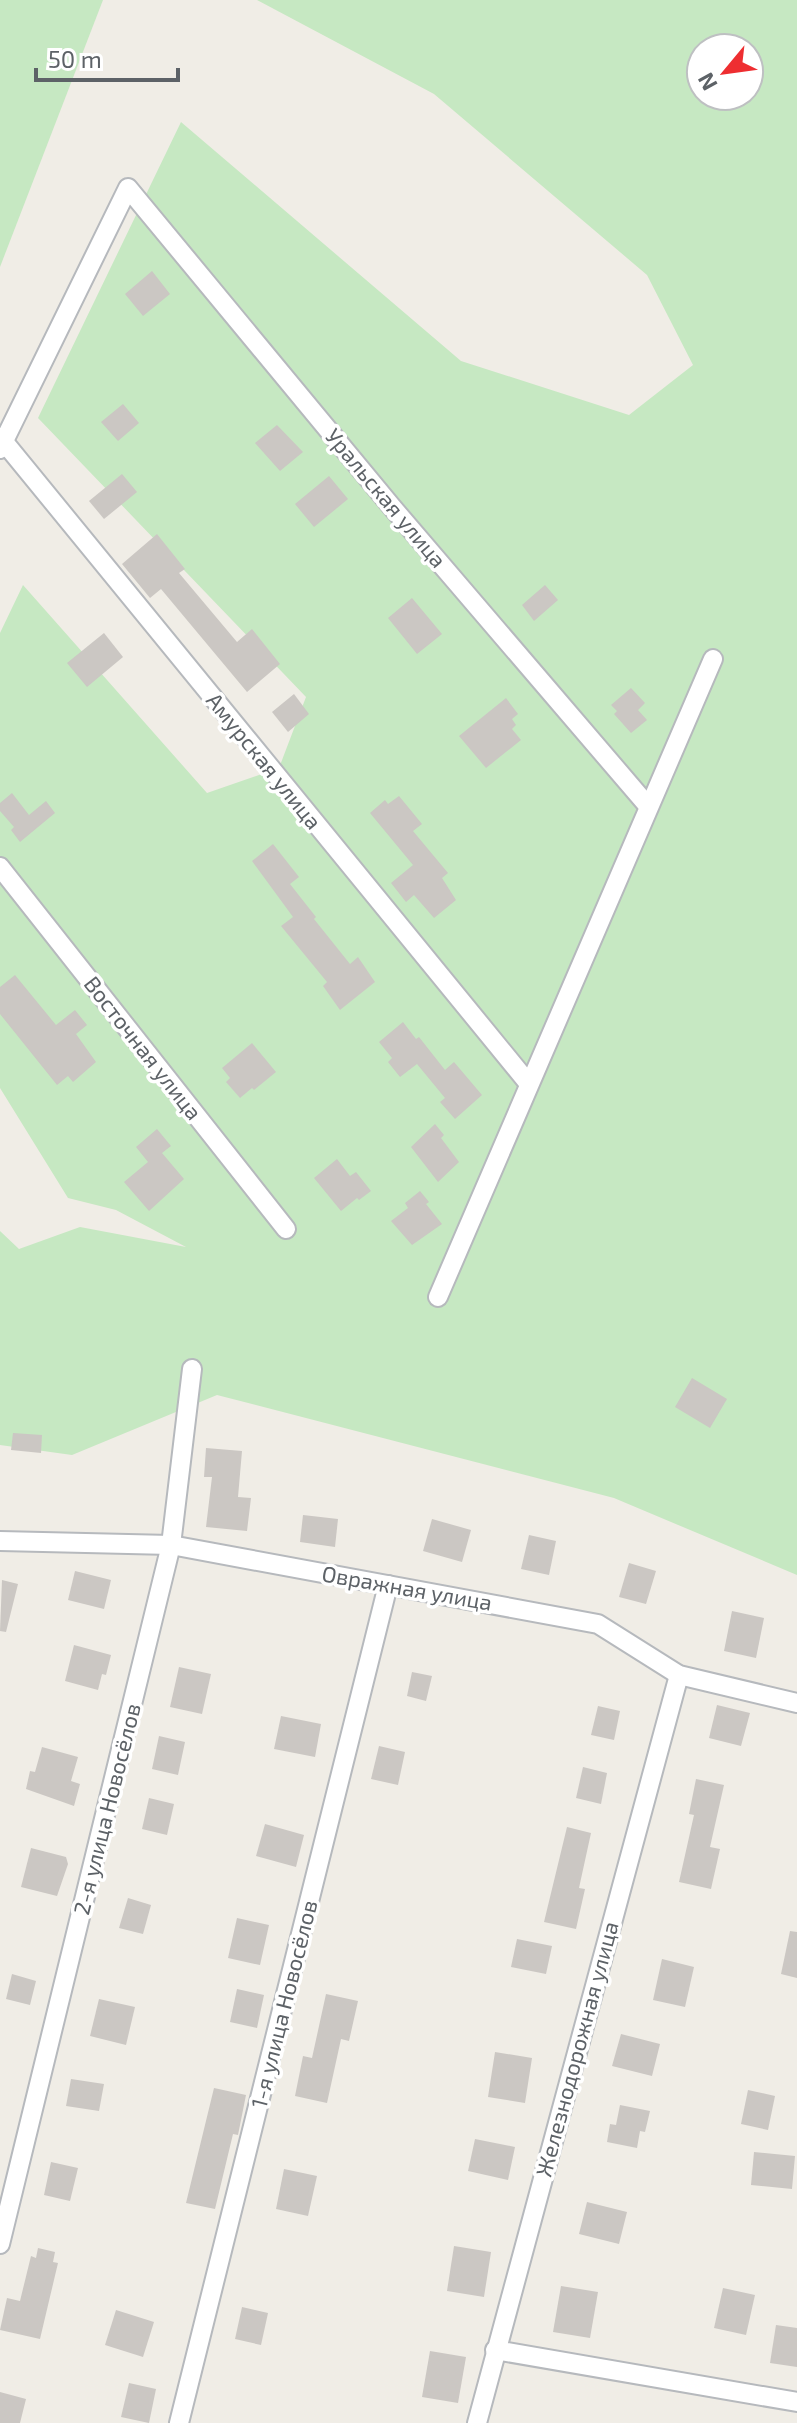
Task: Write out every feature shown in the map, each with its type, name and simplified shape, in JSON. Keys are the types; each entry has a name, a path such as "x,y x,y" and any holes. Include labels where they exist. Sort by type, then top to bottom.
{"street":[{"name":"Уральская улица","path":"1,442 128,188 392,507 648,806"},
{"name":"Амурская улица","path":"1,442 529,1084"},
{"path":"438,1297 713,659"},
{"name":"Восточная улица","path":"0,867 286,1229"},
{"name":"2-я улица Новосёлов","path":"0,2244 171,1545 192,1369"},
{"name":"Овражная улица","path":"0,1541 171,1545 598,1624 679,1675 797,1703"},
{"name":"1-я улица Новосёлов","path":"179,2423 388,1585"},
{"name":"Железнодорожная улица","path":"477,2423 679,1675"},
{"path":"495,2350 797,2402"}],"green space":[{"path":"0,0 103,0 0,267"},
{"path":"257,0 797,0 797,1575 614,1498 217,1395 72,1455 0,1445 0,1231 19,1249 80,1227 186,1247 116,1210 68,1198 0,1088 0,633 23,585 207,793 279,768 306,697 38,418 181,122 461,361 629,415 693,365 647,275 434,94"}],"building":[{"path":"152,271 170,294 143,316 125,294"},
{"path":"123,404 139,423 118,441 101,422"},
{"path":"277,425 303,452 280,471 255,443"},
{"path":"122,474 137,492 104,519 89,501"},
{"path":"329,476 348,499 314,527 295,504"},
{"path":"157,534 185,569 179,573 237,642 252,629 280,664 247,692 161,589 150,598 122,564"},
{"path":"545,585 558,600 534,621 522,605"},
{"path":"412,598 442,634 417,654 388,618"},
{"path":"104,633 123,657 87,687 67,663"},
{"path":"631,688 645,703 638,710 647,720 631,733 614,714 617,711 611,705"},
{"path":"294,694 309,714 288,732 272,712"},
{"path":"506,698 518,714 512,719 516,725 512,729 521,740 486,768 459,736"},
{"path":"12,793 29,815 46,801 55,813 20,842 11,830 14,827 0,811 0,803"},
{"path":"399,796 422,824 413,831 448,873 442,878 456,900 434,918 414,895 406,902 391,883 413,865 370,813 385,800 388,804"},
{"path":"273,844 299,877 290,884 316,917 314,919 350,964 358,957 375,982 340,1010 323,986 327,982 281,926 293,917 252,861"},
{"path":"15,975 56,1025 75,1010 87,1025 76,1034 96,1062 73,1082 68,1076 57,1085 0,1014 0,987"},
{"path":"403,1022 445,1070 454,1062 482,1095 455,1119 440,1102 445,1098 417,1064 400,1077 388,1062 392,1058 379,1042"},
{"path":"252,1043 276,1072 240,1098 226,1082 230,1078 222,1068"},
{"path":"435,1124 444,1135 441,1138 459,1162 438,1182 411,1147"},
{"path":"157,1129 171,1146 162,1153 184,1179 149,1211 124,1182 148,1162 136,1147"},
{"path":"337,1159 350,1176 356,1172 371,1191 341,1211 314,1178"},
{"path":"420,1191 442,1224 412,1245 391,1221 408,1208 405,1203"},
{"path":"692,1378 727,1399 710,1428 675,1407"},
{"path":"13,1433 42,1435 41,1453 11,1450"},
{"path":"206,1448 242,1451 238,1497 251,1498 247,1531 206,1527 212,1477 204,1477"},
{"path":"303,1515 338,1519 335,1547 300,1542"},
{"path":"432,1519 471,1530 462,1562 423,1551"},
{"path":"529,1535 556,1541 549,1575 521,1569"},
{"path":"629,1563 656,1571 646,1604 619,1597"},
{"path":"75,1571 111,1580 104,1609 68,1600"},
{"path":"2,1580 18,1584 6,1632 0,1631"},
{"path":"732,1611 764,1618 756,1658 724,1651"},
{"path":"74,1645 111,1655 98,1690 65,1681"},
{"path":"179,1667 211,1674 202,1714 170,1707"},
{"path":"412,1672 432,1676 426,1701 407,1696"},
{"path":"717,1705 750,1713 741,1746 709,1738"},
{"path":"598,1706 620,1711 614,1740 591,1735"},
{"path":"281,1716 321,1724 315,1757 274,1749"},
{"path":"159,1736 185,1742 178,1775 152,1769"},
{"path":"379,1746 405,1752 398,1785 371,1779"},
{"path":"42,1747 78,1757 71,1781 80,1784 74,1806 26,1789 30,1771 35,1772"},
{"path":"583,1767 607,1773 601,1804 576,1798"},
{"path":"696,1779 724,1785 710,1847 720,1849 711,1889 679,1882 694,1815 689,1814"},
{"path":"149,1798 174,1804 167,1835 142,1829"},
{"path":"265,1824 304,1835 296,1867 256,1856"},
{"path":"567,1827 591,1833 579,1888 585,1889 576,1929 544,1922"},
{"path":"31,1848 66,1857 68,1864 57,1896 21,1887"},
{"path":"128,1898 151,1905 143,1934 119,1928"},
{"path":"237,1918 269,1925 260,1965 228,1958"},
{"path":"790,1931 797,1932 797,1978 781,1974"},
{"path":"517,1939 552,1946 546,1974 511,1967"},
{"path":"662,1959 694,1967 685,2007 653,2000"},
{"path":"12,1974 36,1981 30,2005 6,1999"},
{"path":"237,1989 264,1995 257,2028 230,2022"},
{"path":"326,1994 358,2001 349,2041 341,2039 327,2103 295,2096 303,2056 312,2058"},
{"path":"99,1999 135,2007 126,2045 90,2036"},
{"path":"621,2034 660,2044 652,2076 612,2066"},
{"path":"495,2052 532,2058 525,2103 488,2097"},
{"path":"71,2079 104,2084 99,2111 66,2106"},
{"path":"214,2088 246,2095 238,2135 233,2134 215,2209 186,2203"},
{"path":"748,2090 775,2096 768,2130 741,2124"},
{"path":"620,2105 650,2111 645,2132 640,2131 637,2148 607,2142 610,2124 616,2125"},
{"path":"475,2139 515,2147 508,2180 468,2171"},
{"path":"754,2152 795,2156 792,2189 751,2185"},
{"path":"51,2162 78,2168 70,2201 44,2195"},
{"path":"284,2169 317,2176 308,2216 276,2209"},
{"path":"587,2202 627,2212 619,2244 579,2234"},
{"path":"454,2246 491,2252 484,2297 447,2291"},
{"path":"38,2248 55,2252 53,2262 58,2263 40,2339 0,2330 7,2298 20,2301 31,2256 36,2258"},
{"path":"561,2286 598,2292 590,2338 553,2332"},
{"path":"723,2288 755,2295 746,2335 714,2328"},
{"path":"242,2307 268,2313 261,2345 235,2339"},
{"path":"116,2310 154,2322 143,2357 105,2345"},
{"path":"776,2325 797,2328 797,2367 770,2363"},
{"path":"430,2351 466,2357 458,2403 422,2397"},
{"path":"129,2383 156,2389 149,2423 121,2417"},
{"path":"0,2392 26,2399 20,2423 0,2423"}]}
